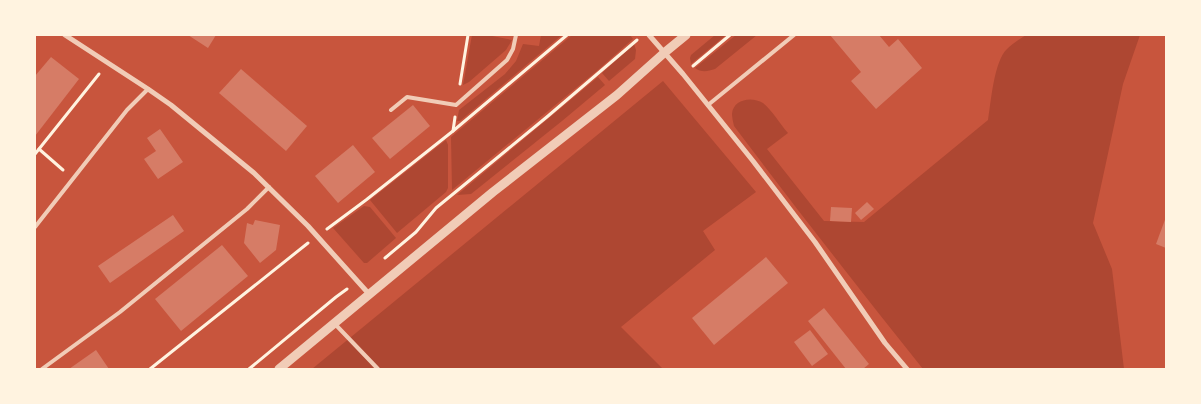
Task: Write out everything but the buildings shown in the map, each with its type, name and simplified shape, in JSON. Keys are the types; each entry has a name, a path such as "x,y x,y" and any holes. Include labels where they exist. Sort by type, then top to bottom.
{"street":[{"path":"65,35 171,105 269,187 308,226 369,294"},
{"path":"649,35 753,161 815,242 885,342 907,369"},
{"path":"279,369 492,192 617,95 686,35"}],"lane":[{"path":"391,110 408,97 456,105 506,60 513,49 516,35"},
{"path":"708,105 794,35"},
{"path":"35,227 127,110 148,89"},
{"path":"43,369 120,312 248,208 269,187"},
{"path":"334,323 378,369"}],"path":[{"path":"150,369 453,131 567,35"},
{"path":"379,264 416,232 436,208 643,35"},
{"path":"683,74 730,35"},
{"path":"35,154 101,71"},
{"path":"39,149 73,178"},
{"path":"250,369 336,297 357,282"}],"shaded area":[{"path":"472,35 487,35 512,40 506,50 463,85"},
{"path":"541,35 562,35 460,121 457,121 459,110 505,74 516,61 523,44 539,46"},
{"path":"572,35 630,35 633,39 452,190 451,137"},
{"path":"715,35 726,35 691,64 691,55"},
{"path":"736,35 757,35 715,69 703,71 695,68"},
{"path":"1026,35 1140,35 1123,84 1093,223 1112,269 1124,369 923,369 734,126 733,109 739,102 749,99 763,103 773,113 788,133 767,149 824,221 864,222 988,120 999,63 1007,49"},
{"path":"634,44 636,50 635,59 609,81 602,73"},
{"path":"598,77 605,85 562,121 471,194 457,195"},
{"path":"663,81 756,192 703,231 715,250 621,327 663,369 312,369"},
{"path":"446,140 448,145 448,188 446,192 397,233 370,200"},
{"path":"364,206 370,207 396,238 367,263 364,263 333,228"}]}
